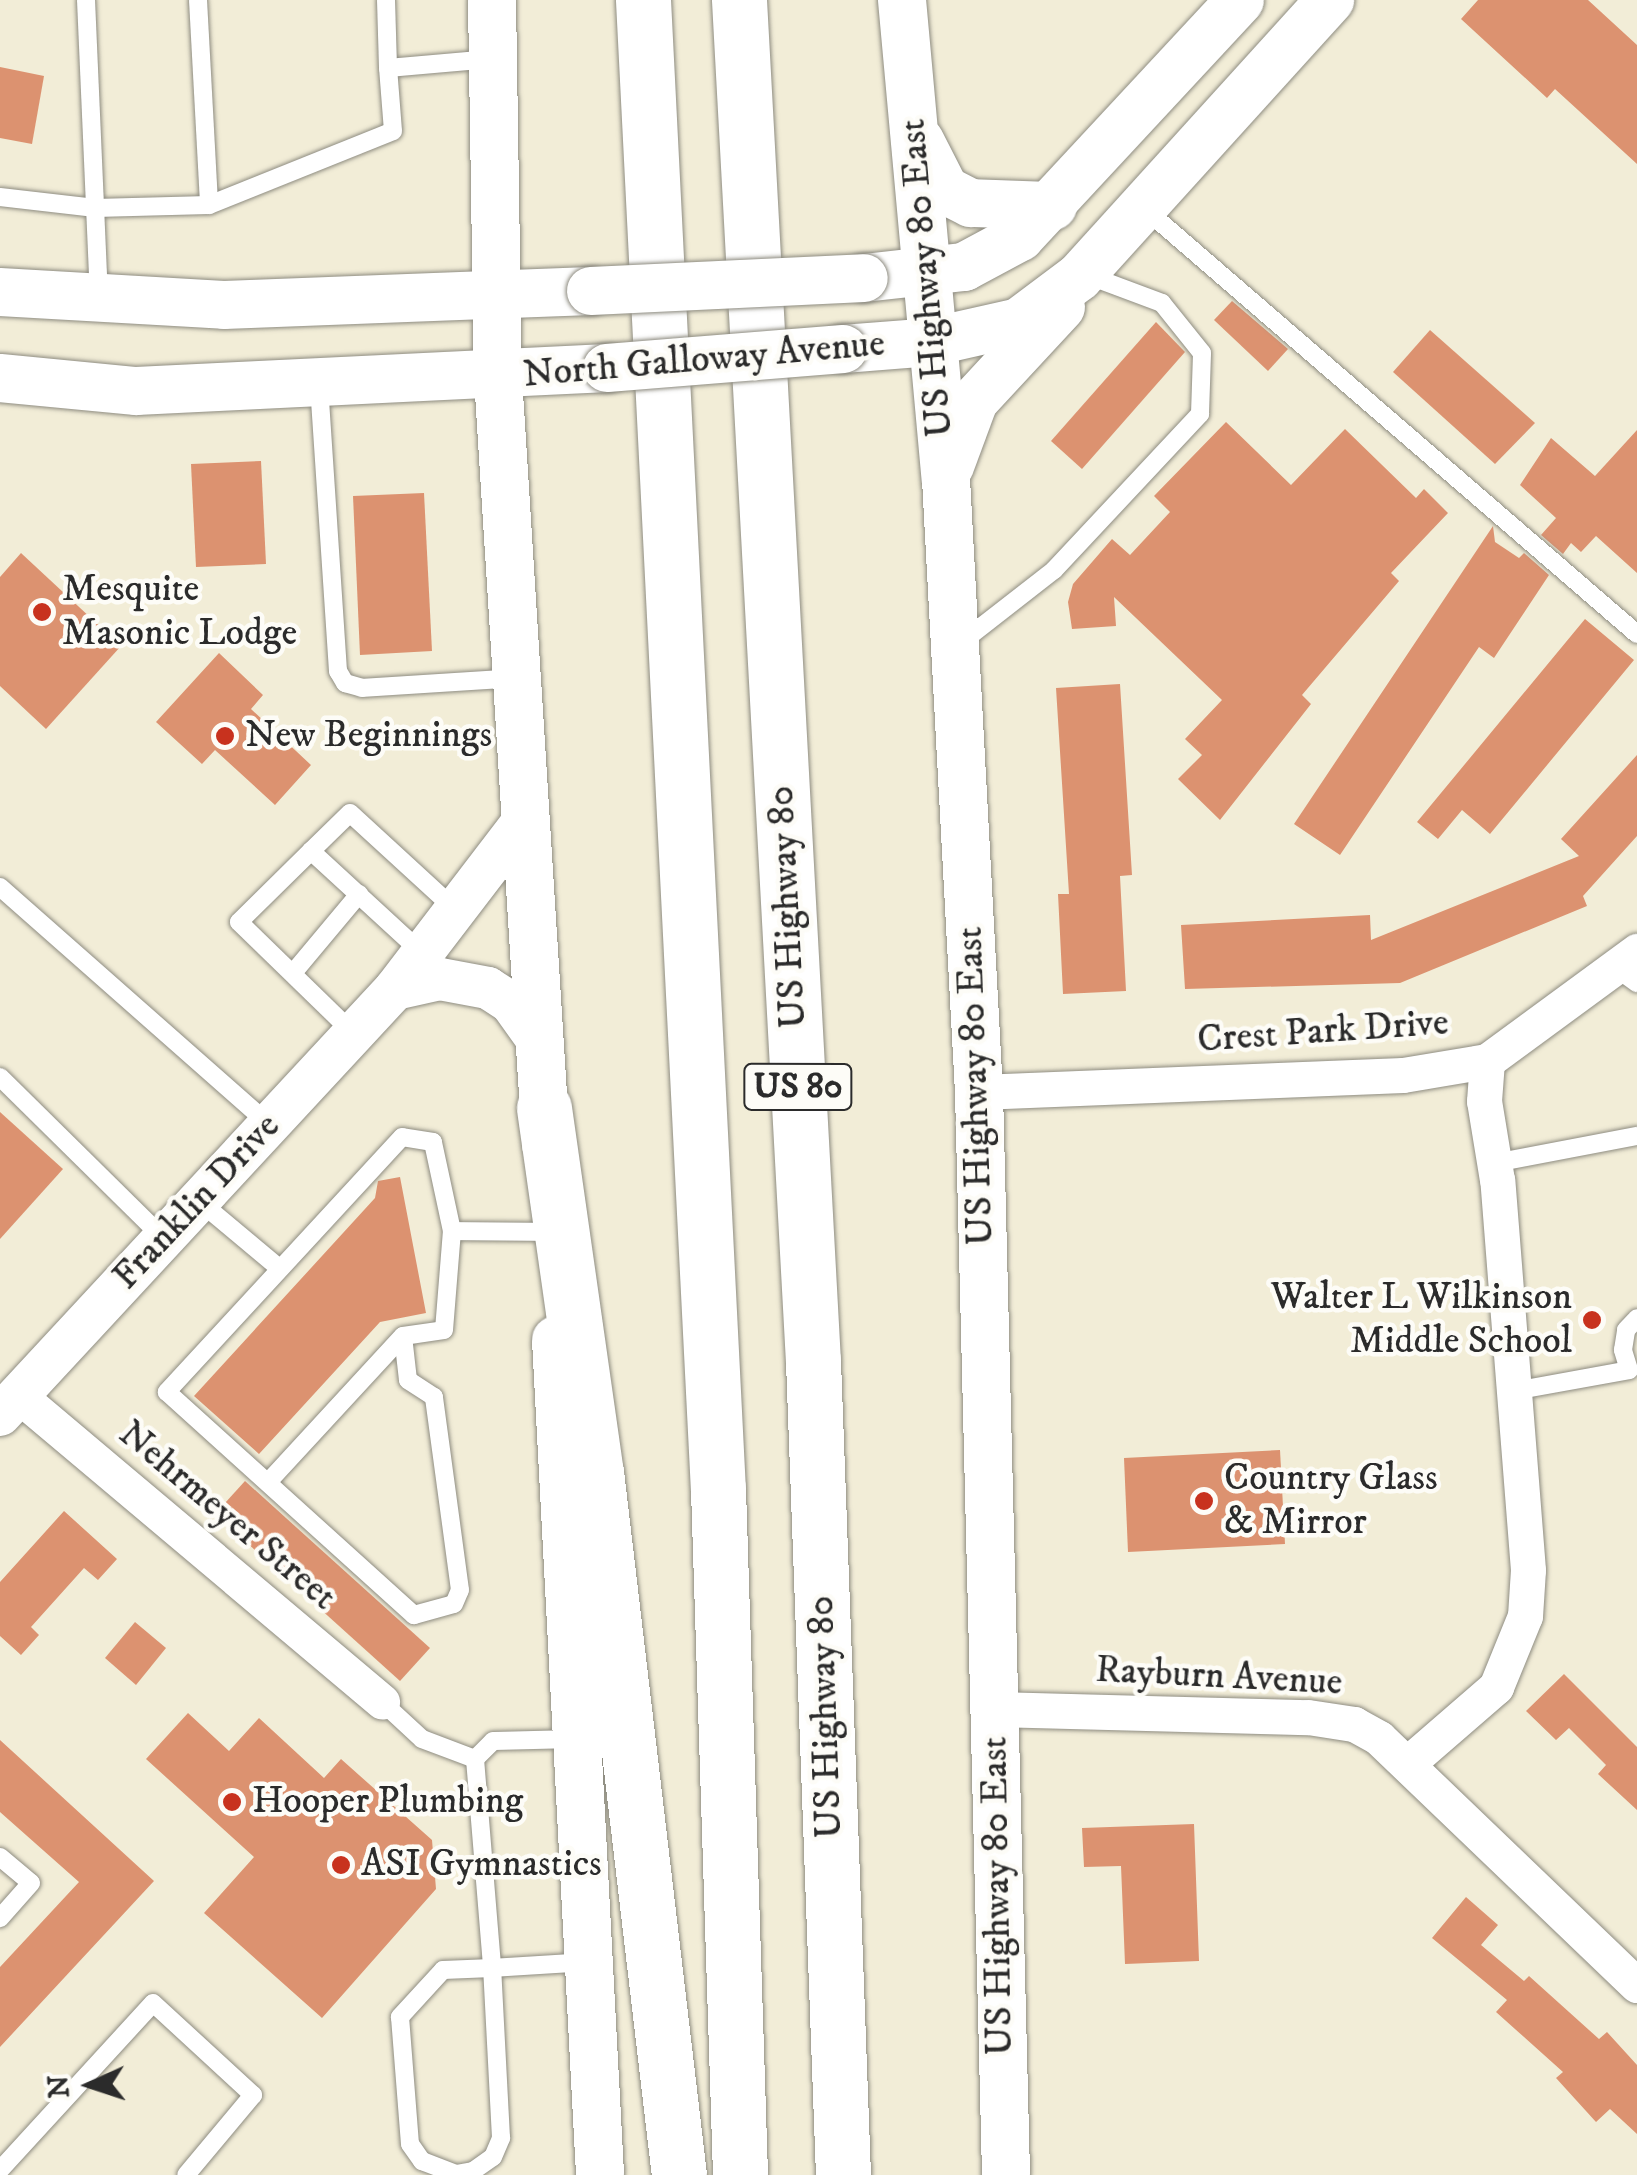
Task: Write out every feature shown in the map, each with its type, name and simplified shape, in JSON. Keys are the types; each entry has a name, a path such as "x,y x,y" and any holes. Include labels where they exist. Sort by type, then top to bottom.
{"highway":[{"name":"US 80","path":"642,0 718,1489 740,2175"},
{"name":"US Highway 80","path":"739,0 813,1361 842,2175"},
{"path":"544,1108 596,1472 679,2175"}],"main road":[{"path":"492,0 498,377 541,1046 600,2175"},
{"name":"US Highway 80 East","path":"902,0 946,479 979,1092 1006,2175"},
{"name":"North Galloway Avenue","path":"0,292 99,301 224,305 926,275 994,256 1054,206 1240,0"},
{"path":"1144,208 1143,170 1160,132 1270,0"},
{"name":"North Galloway Avenue","path":"0,378 136,391 498,377 931,342 1018,322 1098,260 1330,0"},
{"path":"912,120 946,190 971,203 1054,206"},
{"path":"946,479 974,402 1098,260"}],"street":[{"name":"Franklin Drive","path":"9,1405 395,989 525,819"},
{"name":"Crest Park Drive","path":"979,1092 1404,1076 1487,1061 1630,967"},
{"path":"395,989 440,979 488,988 511,1003 541,1046"},
{"path":"1407,1764 1496,1686 1526,1616 1514,1390 1495,1162 1484,1101 1487,1061"},
{"name":"Nehrmeyer Street","path":"9,1405 382,1702"},
{"name":"Rayburn Avenue","path":"994,1710 1308,1716 1354,1724 1407,1764 1637,1986"}],"lane":[{"path":"86,0 99,301"},
{"path":"198,0 209,205"},
{"path":"0,197 95,208 209,205 393,130 386,0"},
{"path":"388,68 493,59"},
{"path":"1144,208 1637,634"},
{"path":"955,647 1054,570 1200,414 1202,353 1162,304 1098,260"},
{"path":"319,384 338,671 345,684 362,688 517,678"},
{"path":"354,1033 238,922 350,812 456,910"},
{"path":"312,852 422,953"},
{"path":"0,887 269,1125"},
{"path":"294,973 359,894"},
{"path":"0,1076 164,1238"},
{"path":"270,1480 402,1336 444,1330 452,1231 433,1142 402,1136 167,1392 190,1418 270,1480 414,1615 454,1604 460,1590 434,1397 408,1380 402,1336"},
{"path":"1495,1162 1637,1136"},
{"path":"199,1200 279,1268"},
{"path":"452,1231 550,1232"},
{"path":"1514,1390 1633,1373 1624,1340 1637,1318"},
{"path":"382,1702 422,1739 475,1759"},
{"path":"575,1739 493,1740 475,1759 492,1968 501,2138 493,2157 473,2171 436,2170 410,2144 400,2018 443,1970 492,1968 587,1962"},
{"path":"0,1857 31,1882 0,1918"},
{"path":"2,2172 154,2003 253,2095 186,2175"}],"building":[{"path":"1478,0 1588,0 1637,45 1637,164 1555,89 1547,98 1461,19"},
{"path":"0,67 44,76 32,144 0,138"},
{"path":"1232,301 1288,349 1268,371 1214,320"},
{"path":"1156,322 1185,352 1082,469 1051,441"},
{"path":"1430,330 1535,423 1495,464 1393,372"},
{"path":"1226,422 1291,485 1345,429 1416,498 1424,489 1448,513 1391,573 1399,581 1302,695 1311,704 1220,820 1178,779 1202,755 1185,739 1222,700 1114,597 1116,626 1072,629 1068,602 1073,584 1112,539 1130,555 1170,512 1154,496"},
{"path":"1637,430 1637,573 1596,536 1581,552 1571,543 1563,554 1541,535 1556,518 1520,485 1551,438 1595,476"},
{"path":"261,461 266,564 196,567 191,464"},
{"path":"424,493 432,651 360,655 353,496"},
{"path":"1493,526 1495,542 1519,558 1524,553 1549,575 1494,658 1479,647 1340,855 1294,824"},
{"name":"Mesquite Masonic Lodge","path":"21,553 121,646 46,729 0,686 0,577"},
{"path":"1585,619 1634,660 1490,834 1462,810 1438,839 1417,822"},
{"name":"New Beginnings","path":"219,653 263,695 251,709 311,765 275,805 215,750 202,764 156,722"},
{"path":"1120,684 1132,875 1120,876 1126,991 1063,994 1058,894 1069,894 1056,688"},
{"path":"1637,755 1637,836 1583,896 1587,906 1400,983 1185,989 1181,925 1370,915 1371,940 1579,856 1561,839"},
{"path":"0,1112 63,1169 0,1239"},
{"path":"400,1177 426,1313 380,1322 259,1454 194,1396 375,1198 378,1181"},
{"name":"Country Glass & Mirror","path":"1280,1450 1285,1544 1128,1552 1124,1458"},
{"path":"245,1481 430,1648 400,1681 215,1514"},
{"path":"64,1511 117,1559 98,1580 84,1568 31,1627 39,1635 21,1655 0,1636 0,1582"},
{"path":"135,1622 166,1648 136,1685 105,1658"},
{"path":"1564,1674 1637,1747 1637,1810 1598,1774 1606,1765 1569,1728 1556,1740 1526,1711"},
{"name":"ASI Gymnastics","path":"188,1713 229,1751 259,1718 324,1778 341,1759 432,1840 436,1889 322,2018 204,1913 254,1857 146,1759"},
{"path":"0,1740 154,1881 0,2047 0,1967 79,1882 0,1812"},
{"path":"1194,1824 1199,1961 1125,1964 1121,1866 1084,1867 1082,1828"},
{"path":"1466,1897 1498,1925 1481,1945 1524,1981 1529,1976 1599,2039 1607,2032 1637,2065 1637,2134 1610,2109 1596,2122 1556,2078 1563,2072 1496,2012 1507,2000 1432,1938"}],"place":[{"name":"Mesquite Masonic Lodge","path":"42,612"},
{"name":"New Beginnings","path":"225,736"},
{"name":"Walter L Wilkinson Middle School","path":"1592,1320"},
{"name":"Country Glass & Mirror","path":"1204,1501"},
{"name":"Hooper Plumbing","path":"232,1802"},
{"name":"ASI Gymnastics","path":"341,1865"}]}
